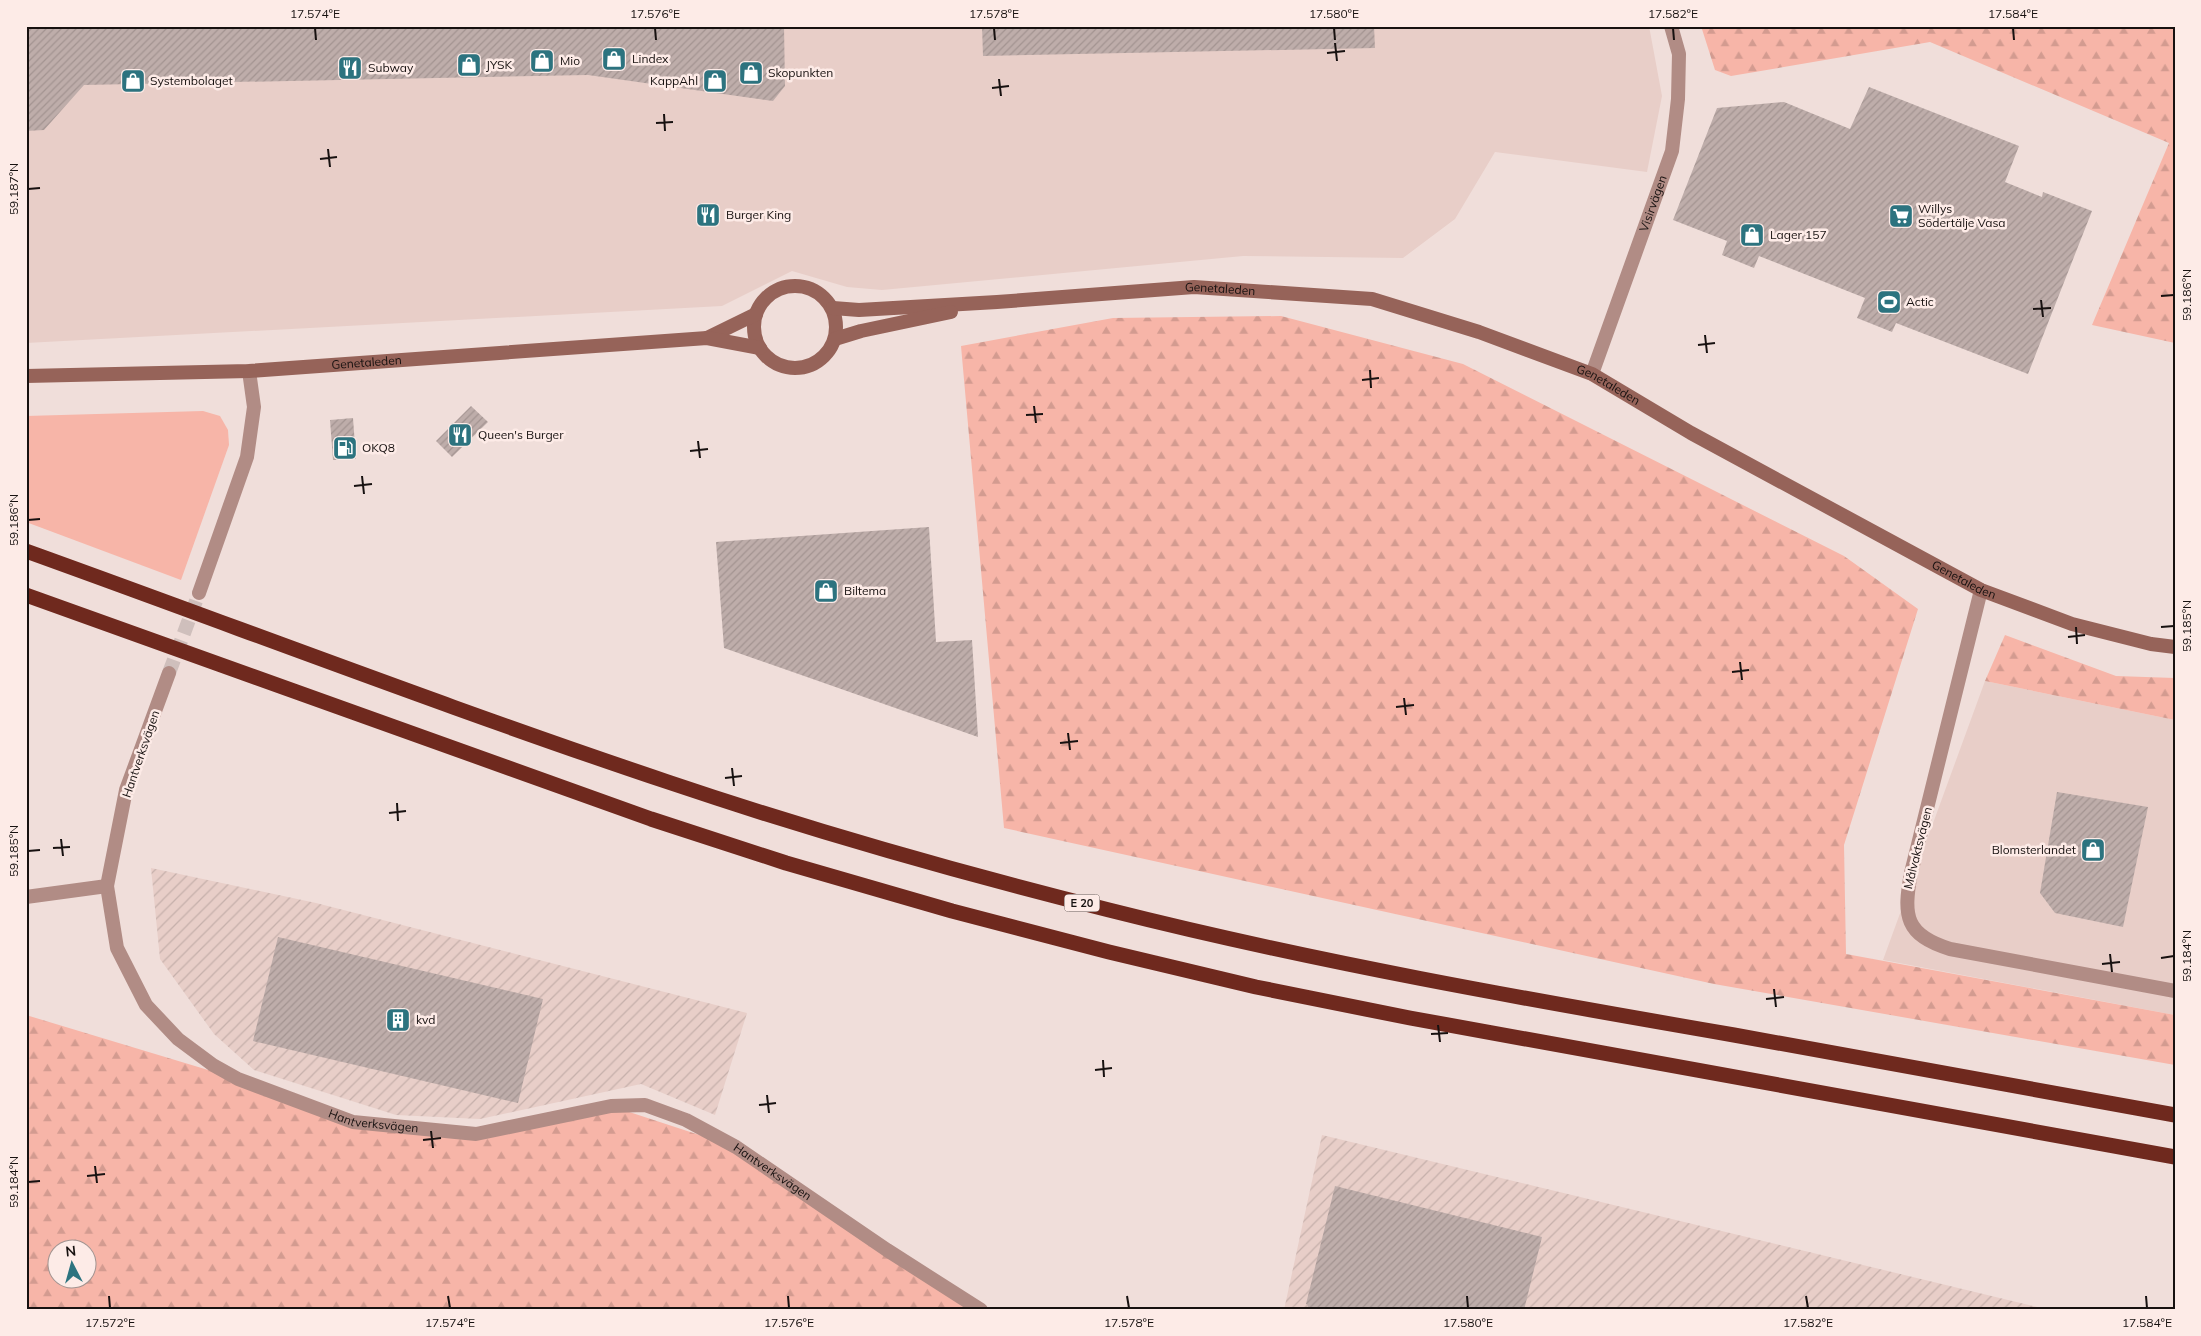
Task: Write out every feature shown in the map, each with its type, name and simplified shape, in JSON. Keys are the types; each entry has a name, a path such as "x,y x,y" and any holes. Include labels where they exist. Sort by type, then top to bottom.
{"highway":[{"name":"E 20","path":"26,551 518,731 672,783 804,825 960,871 1112,911 1266,947 1427,980 2175,1115"},
{"path":"26,595 504,768 660,822 786,863 1090,947 1256,987 1410,1018 2175,1157"}],"main road":[{"name":"Genetaleden","path":"707,338 756,314 768,295 791,286 799,285 814,290 828,301 833,308 859,310 1194,287 1372,299 1479,332 1592,374 1690,433 1981,590 2072,624 2151,644 2175,647"},
{"name":"Genetaleden","path":"835,339 862,331 997,302"},
{"path":"756,314 754,332 760,348 776,364 784,367 800,368 816,363 832,346 835,339 837,322 833,308"},
{"name":"Genetaleden","path":"26,376 248,371 707,338 760,348"}],"street":[{"name":"Visirvägen","path":"1592,374 1672,151 1678,99 1679,54 1671,26"},
{"path":"199,593 248,457 254,407 248,371"},
{"name":"Målvaktsvägen","path":"1981,590 1911,873 1906,900 1907,914 1920,936 1932,943 1950,949 2175,991"},
{"name":"Hantverksvägen","path":"169,674 126,790 107,886 117,948 146,1005 178,1039 213,1066 238,1079 353,1122 476,1134 612,1106 645,1105 686,1120 736,1147 887,1250 981,1310"},
{"path":"26,897 107,886"}],"shaded area":[{"path":"26,26 1649,26 1662,96 1647,172 1495,152 1455,219 1403,258 1243,256 882,290 847,287 792,271 722,306 26,343"},
{"path":"1985,681 2175,720 2175,1015 1883,960"},
{"path":"151,868 316,903 747,1013 715,1115 641,1084 480,1119 396,1115 254,1070 214,1034 160,959"},
{"path":"1322,1135 2050,1310 1284,1310"}],"green space":[{"path":"1701,26 2175,26 2175,343 2092,325 2169,143 1930,42 1731,76 1715,70"},
{"path":"1281,316 1463,364 1844,556 1918,609 1844,845 1846,954 2175,1015 2175,1065 1714,984 1004,828 961,346 1113,318"},
{"path":"203,411 220,416 228,430 229,445 181,580 26,522 26,416"},
{"path":"2005,635 2116,676 2175,678 2175,720 1985,681"},
{"path":"26,1015 238,1079 353,1122 477,1134 611,1106 736,1147 981,1310 26,1310"}],"building":[{"path":"26,26 784,26 785,86 773,101 588,75 84,85 44,130 26,131"},
{"path":"982,26 1374,26 1375,48 983,56"},
{"path":"1869,87 2019,146 2005,182 2042,197 2043,192 2092,211 2028,374 1896,323 1892,332 1857,318 1865,298 1759,256 1754,268 1722,255 1727,241 1673,220 1717,108 1784,102 1850,129"},
{"path":"471,406 488,422 452,457 436,441"},
{"path":"353,418 356,459 333,460 330,420"},
{"name":"Biltema","path":"929,527 936,642 972,640 978,737 724,648 716,542"},
{"name":"Blomsterlandet","path":"2057,792 2148,807 2123,927 2055,913 2040,893"},
{"name":"kvd","path":"278,937 543,999 518,1103 253,1041"},
{"path":"1335,1186 1542,1237 1524,1310 1307,1310 1308,1305 1306,1304"}],"tunnel":[{"path":"169,673 199,593"}],"place":[{"name":"Lindex","path":"614,59"},
{"name":"Mio","path":"542,61"},
{"name":"JYSK","path":"469,65"},
{"name":"Subway","path":"350,68"},
{"name":"Skopunkten","path":"751,73"},
{"name":"Systembolaget","path":"133,81"},
{"name":"KappAhl","path":"715,81"},
{"name":"Burger King","path":"708,215"},
{"name":"Willys Södertälje Vasa","path":"1901,216"},
{"name":"Lager 157","path":"1752,235"},
{"name":"Actic","path":"1889,302"},
{"name":"Queen's Burger","path":"460,435"},
{"name":"OKQ8","path":"345,448"},
{"name":"Biltema","path":"826,591"},
{"name":"Blomsterlandet","path":"2093,850"},
{"name":"kvd","path":"398,1020"}]}
